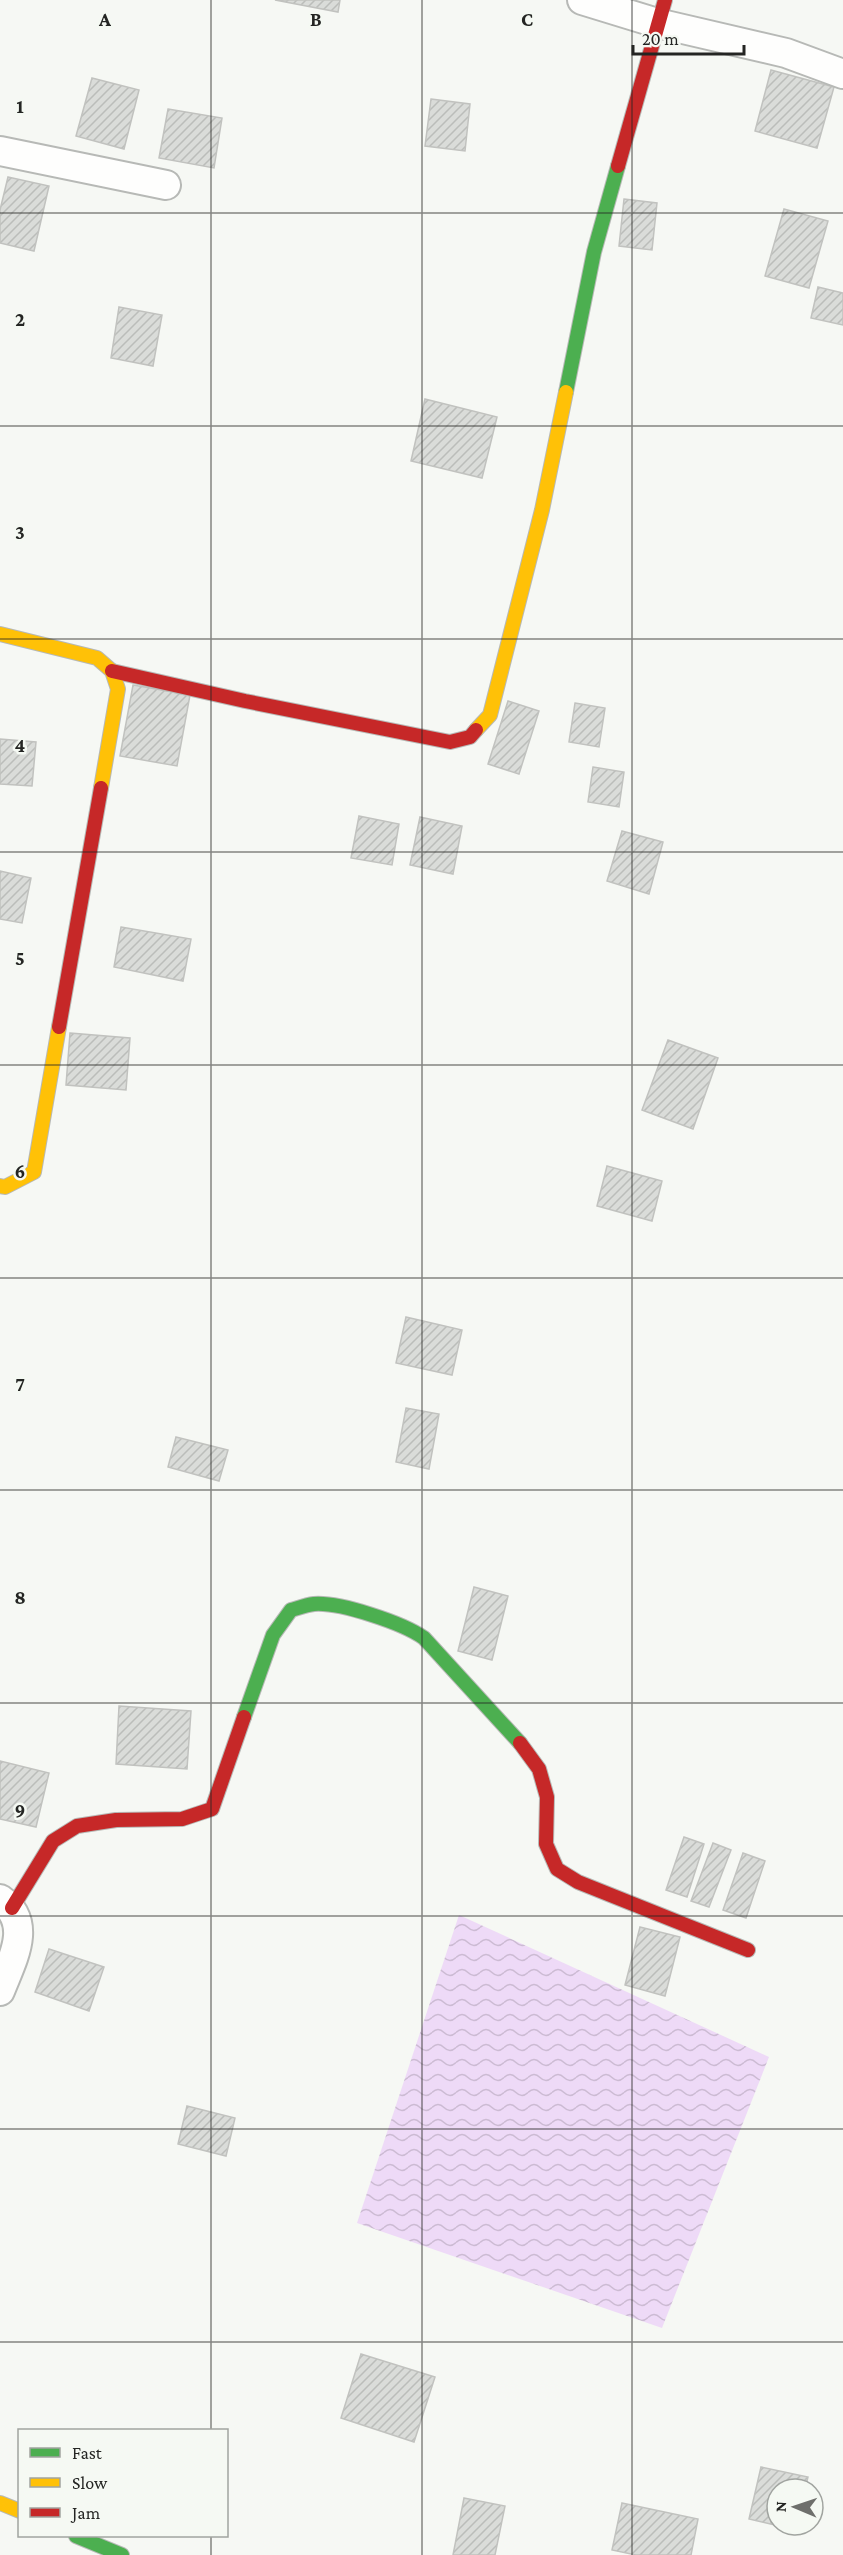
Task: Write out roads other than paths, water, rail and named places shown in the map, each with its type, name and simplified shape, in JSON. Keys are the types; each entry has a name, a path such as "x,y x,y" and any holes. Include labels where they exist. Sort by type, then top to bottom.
{"street":[{"path":"582,0 661,12 843,74"},
{"path":"0,634 97,657 112,670 244,701 450,742 470,737 490,715 542,510 594,252 661,12"},
{"path":"0,151 166,185"},
{"path":"0,1186 5,1187 34,1172 118,689 112,670"},
{"path":"0,1991 20,1930 6,1903 53,1841 77,1826 116,1820 182,1819 212,1809 273,1635 291,1610 315,1604 353,1610 410,1628 441,1654 524,1747 539,1769 547,1797 546,1844 557,1869 578,1882 748,1950"},
{"path":"0,2502 18,2510"},
{"path":"81,2537 122,2555"}],"water":[{"path":"459,1915 769,2057 662,2328 357,2223"}]}
